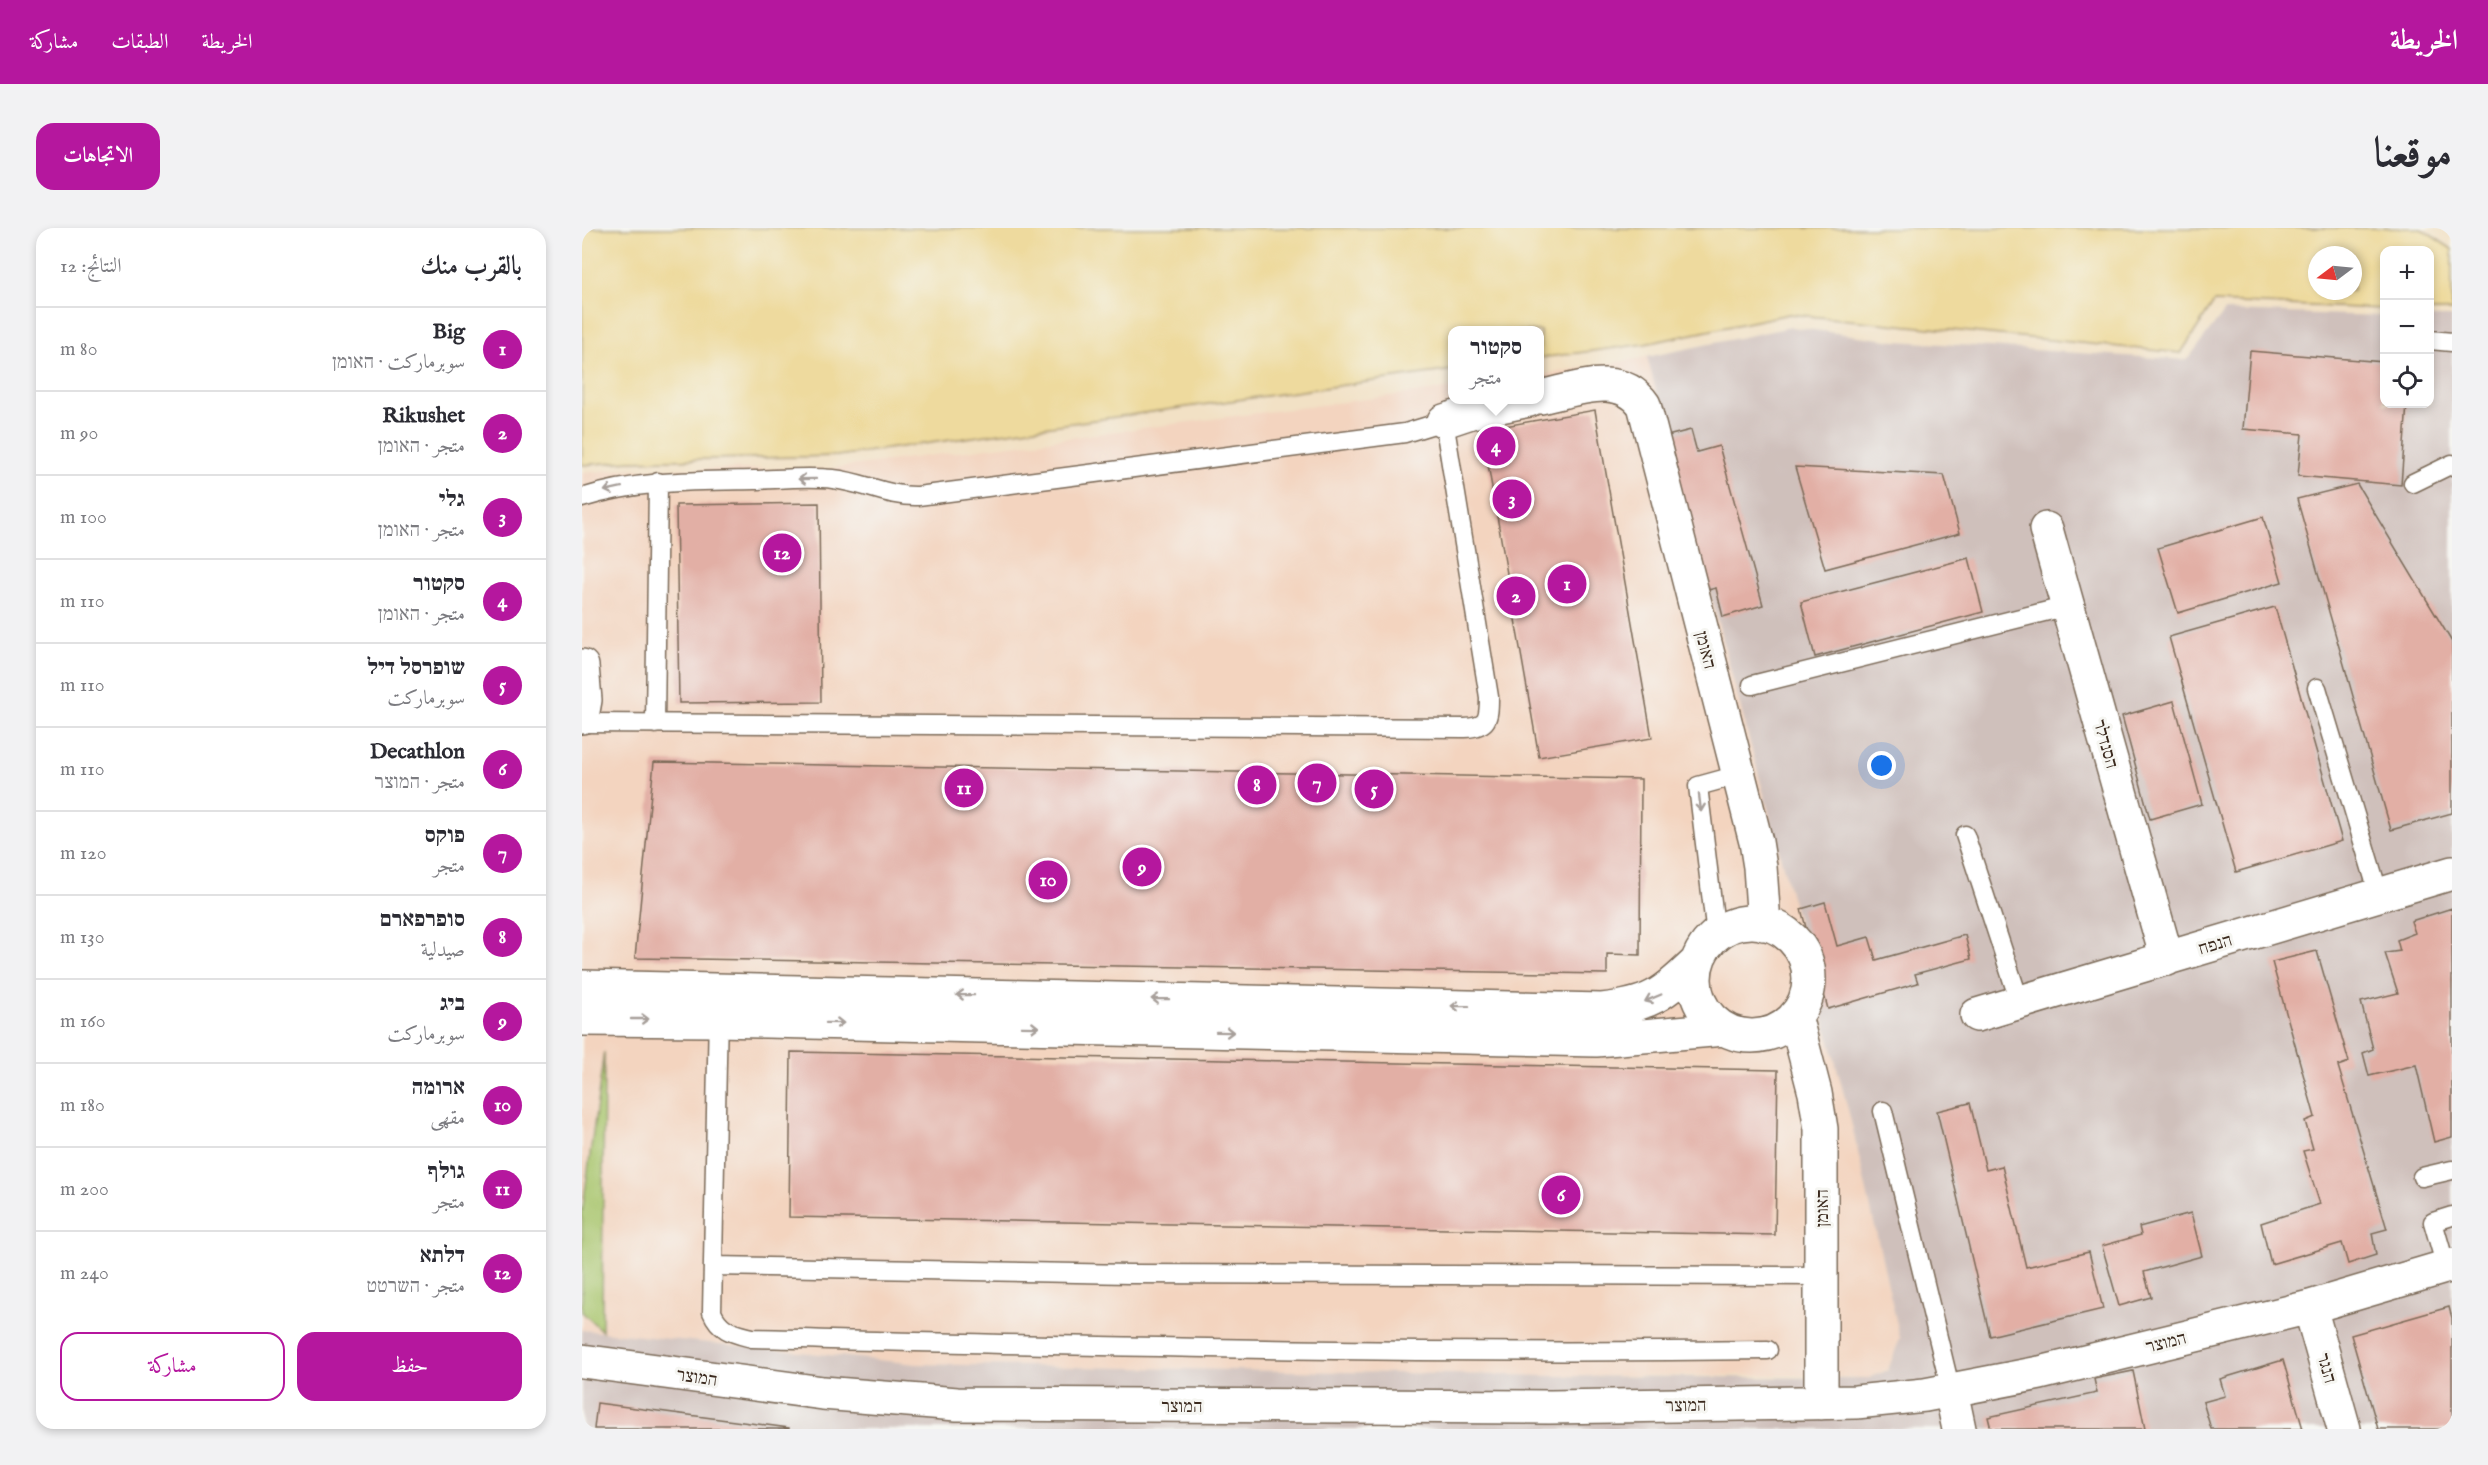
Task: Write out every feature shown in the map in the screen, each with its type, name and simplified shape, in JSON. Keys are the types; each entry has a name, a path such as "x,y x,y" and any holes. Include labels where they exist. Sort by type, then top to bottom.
{"street":[{"name":"האומן","path":"1544,396 1603,385 1624,387 1639,398 1648,415 1758,855 1764,924"},
{"path":"1444,422 1471,412 1507,404"},
{"name":"הסנדלר","path":"2046,529 2167,959"},
{"path":"582,666 585,700 582,717"},
{"name":"הנפח","path":"1977,1015 2452,873"},
{"path":"582,1019 718,1004 1602,1010 1631,1006 1663,994 1698,961 1708,942 1716,935 1736,924 1747,922 1764,924 1788,935 1802,952 1806,963 1808,986 1801,1007 1787,1024 1767,1034 1745,1036 1724,1029 1707,1015 1701,1005 1695,983 1698,961"},
{"path":"582,987 718,1004 1596,1040 1724,1029"},
{"name":"האומן","path":"1795,1016 1815,1093 1821,1129 1821,1403"},
{"name":"המוצר","path":"582,1361 823,1394 921,1415 994,1405 1591,1418 1879,1401 1951,1391 2040,1373 2310,1307 2449,1266"},
{"name":"הנגר","path":"2310,1307 2344,1429"},
{"path":"1951,1391 1959,1429"}],"lane":[{"path":"2434,340 2452,342"},
{"path":"582,498 610,490 658,482 832,479 894,495 918,496 1405,433 1444,422 1489,697 1489,711 1482,726 1435,728 582,723"},
{"path":"2413,483 2452,464"},
{"path":"655,724 658,482"},
{"path":"1752,685 2068,606"},
{"path":"2317,688 2379,895"},
{"path":"1716,935 1698,786 1738,775"},
{"path":"1965,836 2020,1003"},
{"path":"718,1004 712,1312 716,1322 727,1332 752,1338 1273,1349 1505,1352 1768,1350"},
{"path":"1883,1111 1951,1391"},
{"path":"2422,1177 2452,1170"},
{"path":"2449,1266 2433,1222 2452,1216"},
{"path":"713,1266 1199,1275 1821,1276"}],"shaded area":[{"path":"2225,311 2380,316 2380,408 2434,408 2434,317 2452,317 2452,1429 582,1429 582,1330 917,1364 1553,1376 1869,1378 1888,1370 1900,1338 1850,1117 1647,357 1791,327 1896,341 2187,360"},
{"path":"1647,357 1850,1117 1900,1338 1888,1369 1869,1378 1791,1375 1553,1376 917,1364 582,1330 582,473 627,469 827,469 1448,389 1448,404 1544,404 1544,374"}],"green space":[{"path":"604,1052 602,1331 582,1312 582,1214"}],"sand":[{"path":"582,228 2420,228 2452,249 2452,311 2434,311 2434,246 2380,246 2380,309 2214,302 2181,353 1789,314 1645,344 1544,357 1544,326 1448,326 1448,371 837,456 629,461 582,465"}],"building":[{"path":"2250,351 2380,362 2380,408 2407,408 2401,485 2298,476 2302,434 2243,429"},
{"path":"1595,410 1652,738 1539,757 1482,430"},
{"path":"1691,430 1697,452 1719,446 1763,605 1723,617 1716,588 1693,594 1655,439"},
{"path":"1795,467 1944,475 1960,533 1825,569"},
{"path":"2357,484 2452,642 2452,813 2391,830 2297,499"},
{"path":"819,503 821,702 679,703 676,505"},
{"path":"2263,517 2282,582 2178,613 2158,548"},
{"path":"1969,558 1983,612 1815,657 1801,602"},
{"path":"2275,607 2342,841 2236,872 2169,637"},
{"path":"2174,701 2202,804 2150,819 2122,716"},
{"path":"654,762 1641,779 1640,955 1607,954 1607,974 635,958"},
{"path":"1825,902 1837,946 1869,937 1876,960 1965,935 1971,959 1915,974 1918,983 1828,1009 1801,909"},
{"path":"2452,908 2452,1137 2434,1142 2416,1065 2369,1076 2363,1053 2373,1049 2361,1002 2398,993 2385,953 2400,951 2397,940 2415,933 2411,921"},
{"path":"2317,951 2349,1062 2338,1066 2387,1229 2372,1233 2376,1255 2348,1264 2342,1243 2271,1264 2261,1223 2320,1204 2303,1151 2313,1149 2305,1121 2315,1117 2272,962"},
{"path":"791,1052 1778,1070 1775,1235 789,1217"},
{"path":"1970,1103 1986,1170 2002,1166 2026,1267 2089,1252 2103,1309 1990,1336 1937,1111"},
{"path":"2191,1213 2202,1256 2144,1272 2151,1297 2119,1306 2102,1246 2141,1235 2139,1227"},
{"path":"2449,1307 2452,1318 2452,1429 2378,1429 2351,1335"},
{"path":"2283,1360 2303,1429 2211,1429 2203,1402 2225,1396 2220,1379"},
{"path":"2133,1371 2145,1429 1991,1429 1988,1417 2097,1393 2094,1379"},
{"path":"597,1403 789,1428 789,1429 594,1429"}],"place":[{"name":"סקטור","path":"1496,446"},
{"name":"גלי","path":"1512,499"},
{"name":"דלתא","path":"782,553"},
{"name":"Big","path":"1567,584"},
{"name":"Rikushet","path":"1516,596"},
{"name":"פוקס","path":"1317,783"},
{"name":"סופרפארם","path":"1257,785"},
{"name":"גולף","path":"964,788"},
{"name":"שופרסל דיל","path":"1374,789"},
{"name":"ביג","path":"1142,867"},
{"name":"ארומה","path":"1048,880"},
{"name":"Decathlon","path":"1561,1195"}]}
